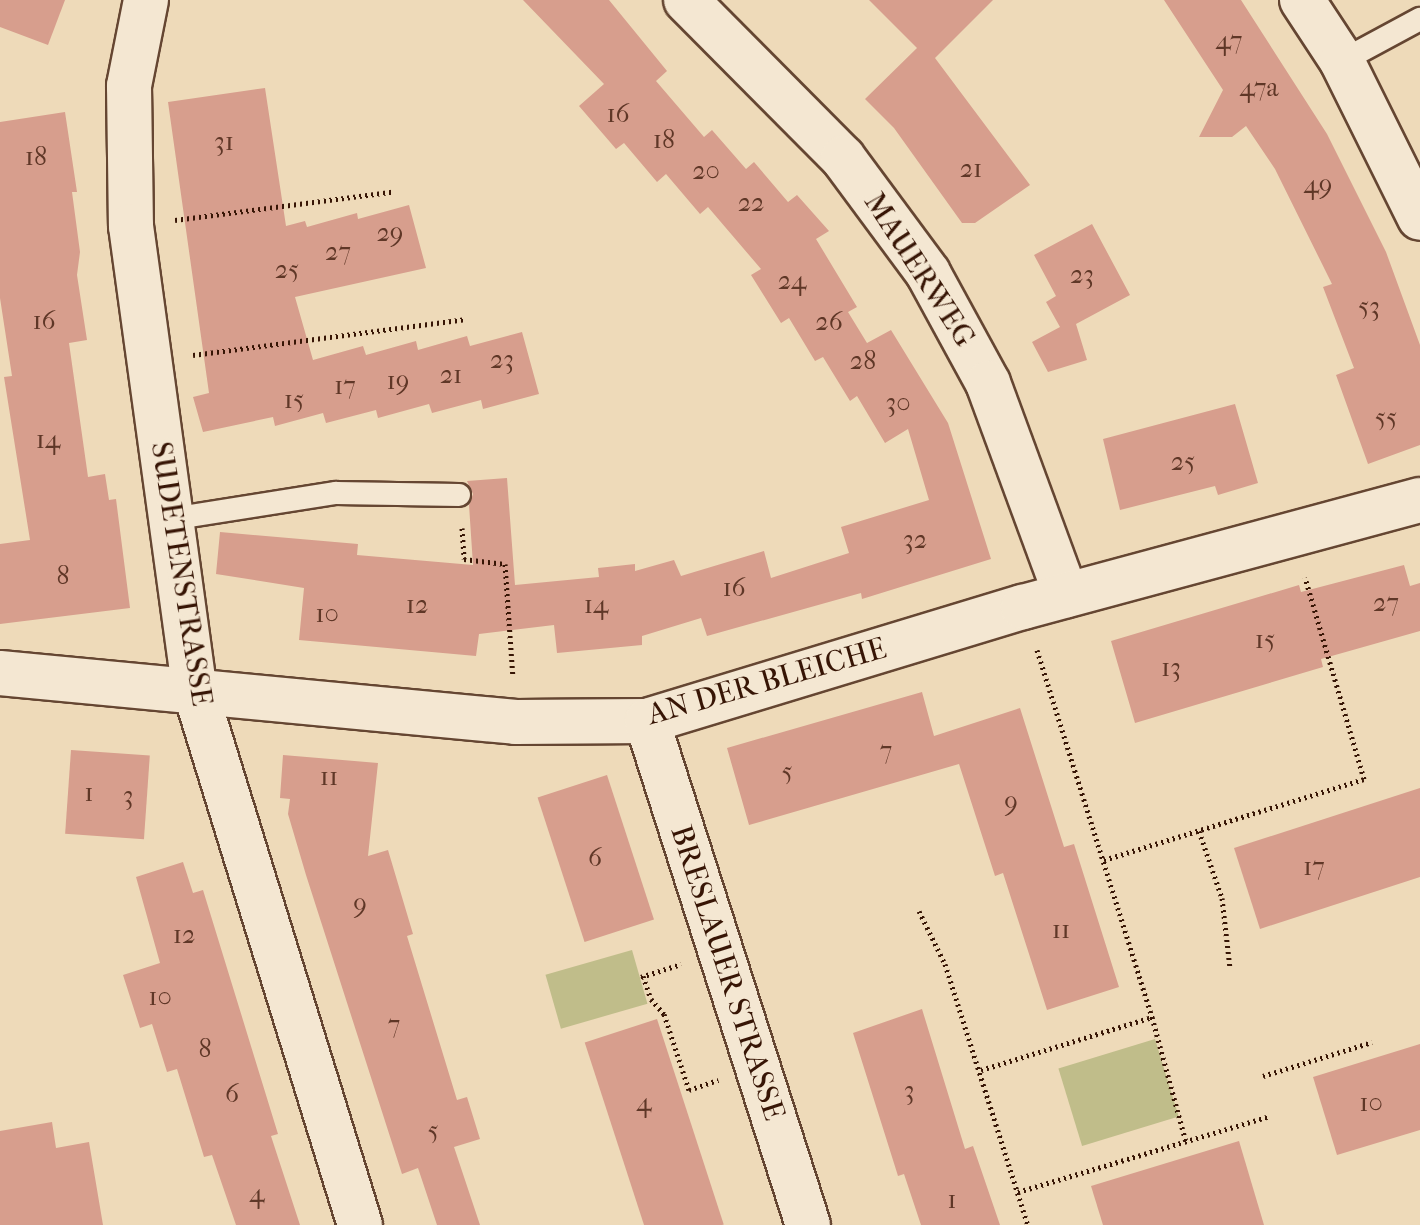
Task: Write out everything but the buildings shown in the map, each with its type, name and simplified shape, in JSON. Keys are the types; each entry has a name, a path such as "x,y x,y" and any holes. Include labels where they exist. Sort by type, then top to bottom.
{"street":[{"name":"SUDETENSTRASSE","path":"146,0 129,86 131,226 194,687 360,1225"},
{"name":"MAUERWEG","path":"686,0 843,158 928,273 988,383 1066,595"},
{"path":"1302,0 1342,61 1420,218"},
{"name":"AN DER BLEICHE","path":"0,673 194,687 516,722 647,721 1023,607 1420,500"},
{"name":"BRESLAUER STRASSE","path":"647,721 808,1225"}],"lane":[{"path":"1342,61 1420,19"},
{"path":"171,519 336,493 459,495"}],"path":[{"path":"131,226 392,192"},
{"path":"149,361 465,319"},
{"path":"459,495 464,559 505,564 516,722"},
{"path":"1104,860 1364,779 1294,532"},
{"path":"1023,607 1152,1017 1186,1142"},
{"path":"1199,831 1222,898 1230,968"},
{"path":"919,911 945,964 1028,1225"},
{"path":"643,976 651,999 664,1014 689,1090 757,1069"},
{"path":"981,1070 1152,1017"},
{"path":"1263,1076 1372,1042"},
{"path":"1018,1192 1269,1116"}],"shaded area":[{"path":"632,950 647,1004 561,1029 545,975"},
{"path":"1155,1039 1179,1116 1082,1146 1058,1069"}]}
